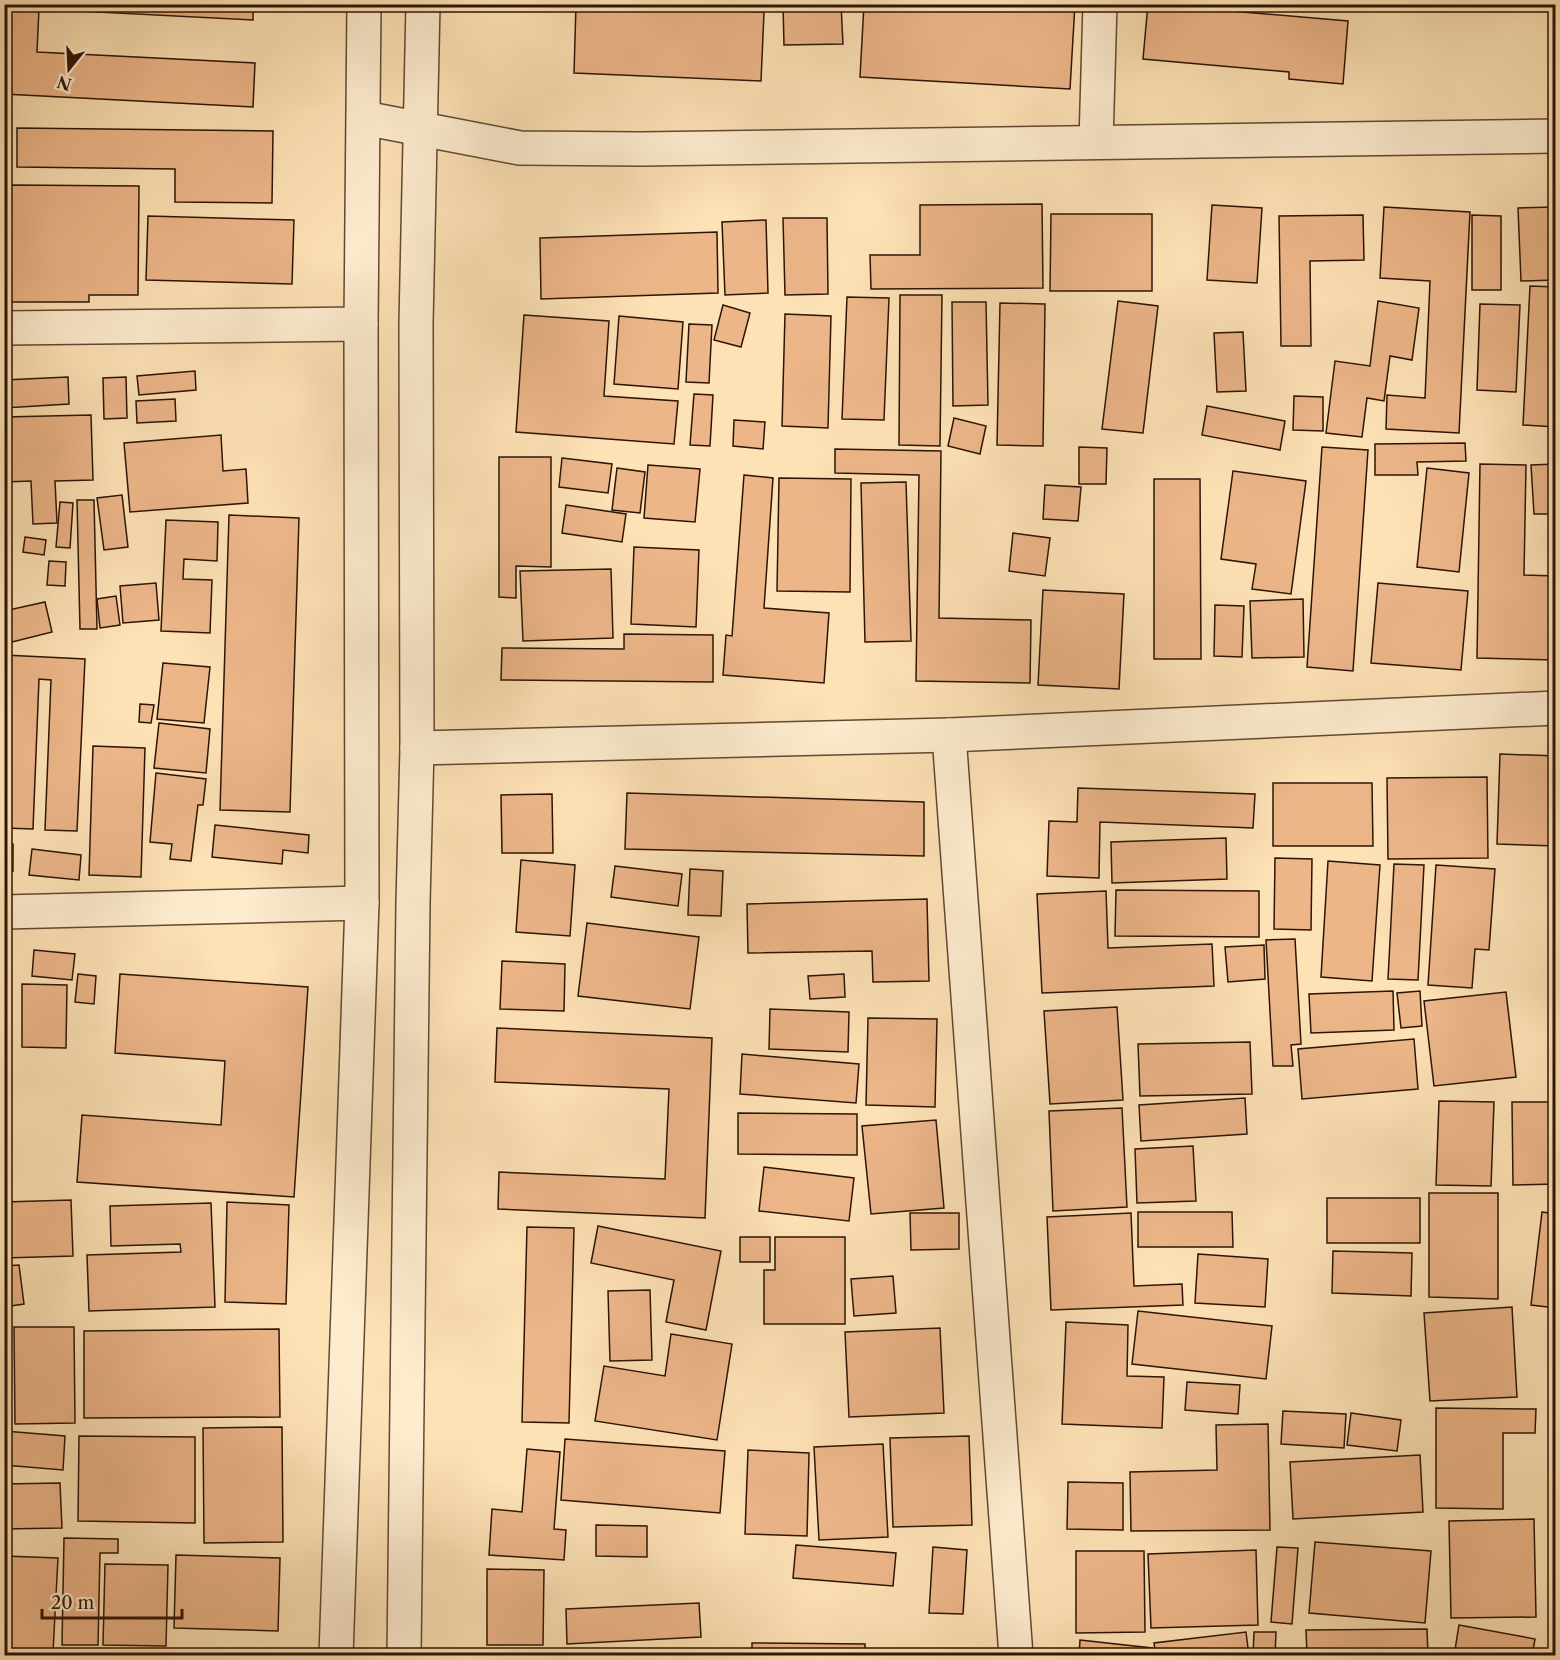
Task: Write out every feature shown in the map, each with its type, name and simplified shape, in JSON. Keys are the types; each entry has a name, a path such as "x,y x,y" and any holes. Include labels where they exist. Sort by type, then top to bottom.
{"street":[{"path":"336,1656 362,903 361,324 364,4"},
{"path":"404,1656 417,748 416,324 423,4"},
{"path":"1096,142 1100,4"},
{"path":"364,118 520,148 641,149 1556,136"},
{"path":"4,328 361,324"},
{"path":"417,748 949,735 1556,708"},
{"path":"949,735 1016,1656"},
{"path":"4,912 362,903"}],"building":[{"path":"4,4 253,4 253,20 39,9 37,52 255,63 253,107 4,94"},
{"path":"576,4 764,12 761,81 574,73"},
{"path":"783,4 841,4 843,44 784,45"},
{"path":"864,4 1075,4 1070,89 860,77"},
{"path":"1148,4 1219,4 1219,10 1348,21 1343,84 1289,79 1289,72 1143,59"},
{"path":"17,128 273,131 272,203 175,202 175,169 17,167"},
{"path":"11,185 139,186 138,295 89,295 89,302 11,302"},
{"path":"1042,204 1043,288 871,289 870,255 920,255 920,205"},
{"path":"1212,205 1262,208 1257,283 1207,280"},
{"path":"1384,207 1470,212 1459,433 1386,429 1387,395 1425,398 1430,281 1380,278"},
{"path":"1556,207 1556,280 1521,281 1518,208"},
{"path":"1051,214 1152,214 1152,291 1050,291"},
{"path":"1363,215 1364,260 1310,261 1311,346 1281,346 1279,216"},
{"path":"1472,215 1501,216 1501,290 1472,290"},
{"path":"148,216 294,220 292,284 146,280"},
{"path":"783,218 827,218 828,294 785,295"},
{"path":"766,220 768,293 725,295 722,222"},
{"path":"717,232 718,293 541,299 540,238"},
{"path":"1530,286 1556,287 1556,427 1523,425"},
{"path":"900,295 942,295 940,446 899,445"},
{"path":"847,297 889,298 884,420 842,419"},
{"path":"1118,301 1158,306 1143,433 1102,429"},
{"path":"1378,301 1419,308 1412,360 1390,356 1384,401 1367,398 1362,437 1326,433 1335,361 1370,366"},
{"path":"952,302 986,302 988,405 953,406"},
{"path":"1000,303 1045,304 1043,446 997,445"},
{"path":"1480,304 1520,305 1516,392 1477,390"},
{"path":"723,305 750,313 741,347 714,340"},
{"path":"785,314 831,316 828,428 782,426"},
{"path":"524,315 609,321 604,396 678,401 674,444 516,432"},
{"path":"619,316 683,322 678,389 614,384"},
{"path":"689,324 712,325 709,383 686,382"},
{"path":"1243,332 1246,391 1217,392 1214,333"},
{"path":"195,371 196,390 139,395 137,376"},
{"path":"68,377 69,404 4,408 4,380"},
{"path":"126,377 127,418 104,419 103,378"},
{"path":"694,394 713,395 710,446 690,445"},
{"path":"1294,396 1323,397 1323,431 1293,430"},
{"path":"175,399 176,421 137,423 136,401"},
{"path":"1207,406 1285,421 1280,450 1202,435"},
{"path":"91,415 93,480 55,481 57,523 33,524 31,481 4,482 4,417"},
{"path":"954,418 986,426 980,454 948,446"},
{"path":"734,420 765,422 763,449 733,446"},
{"path":"221,435 223,471 246,469 248,503 130,512 124,443"},
{"path":"1465,443 1466,461 1417,462 1418,475 1375,475 1375,444"},
{"path":"1079,447 1107,448 1106,484 1079,484"},
{"path":"1322,447 1368,450 1353,671 1307,667"},
{"path":"835,449 941,451 939,618 1031,620 1030,683 916,681 919,475 835,473"},
{"path":"499,457 551,457 551,567 516,566 516,598 499,597"},
{"path":"562,458 612,464 608,493 559,487"},
{"path":"1480,464 1526,465 1524,575 1556,576 1556,660 1477,658"},
{"path":"1556,464 1556,514 1534,514 1531,465"},
{"path":"648,465 700,469 695,522 644,518"},
{"path":"617,468 645,472 640,513 612,510"},
{"path":"1427,468 1469,473 1459,572 1417,567"},
{"path":"1233,471 1306,481 1291,594 1252,589 1256,564 1221,559"},
{"path":"744,475 773,478 764,608 829,613 824,683 723,675 726,635 732,636"},
{"path":"779,478 851,479 850,592 777,591"},
{"path":"1154,479 1200,479 1201,659 1154,659"},
{"path":"906,482 911,641 865,642 861,483"},
{"path":"1045,485 1081,487 1078,521 1043,519"},
{"path":"122,495 128,547 104,550 97,498"},
{"path":"77,500 94,500 97,629 80,629"},
{"path":"60,502 73,503 70,548 56,547"},
{"path":"566,505 626,514 622,542 562,533"},
{"path":"229,515 299,518 290,812 220,810"},
{"path":"166,520 218,522 217,561 184,559 183,579 212,580 210,633 161,631"},
{"path":"1013,533 1050,538 1045,576 1009,571"},
{"path":"25,537 46,540 44,555 23,552"},
{"path":"634,547 699,550 696,627 631,624"},
{"path":"49,561 66,562 65,586 47,585"},
{"path":"611,569 613,638 523,641 520,571"},
{"path":"156,583 159,620 123,623 120,586"},
{"path":"1378,583 1468,591 1461,670 1371,663"},
{"path":"1043,590 1124,594 1119,689 1038,685"},
{"path":"116,596 120,625 100,628 97,599"},
{"path":"1303,599 1304,657 1252,658 1250,601"},
{"path":"45,602 52,632 4,644 4,611"},
{"path":"1215,605 1244,606 1242,657 1214,656"},
{"path":"624,634 713,635 713,682 501,680 502,648 624,649"},
{"path":"4,655 85,659 77,831 45,830 51,680 39,679 33,829 4,828"},
{"path":"163,663 210,667 204,723 157,719"},
{"path":"140,704 154,705 151,723 139,722"},
{"path":"159,723 210,729 206,773 154,768"},
{"path":"93,746 145,748 141,877 89,875"},
{"path":"1500,754 1556,756 1556,846 1497,844"},
{"path":"156,773 206,779 203,805 198,805 191,861 170,859 172,844 150,842"},
{"path":"1487,777 1488,858 1388,859 1387,778"},
{"path":"1273,783 1372,783 1373,846 1273,846"},
{"path":"1078,788 1255,794 1253,828 1100,822 1099,878 1047,876 1049,821 1077,822"},
{"path":"627,793 924,802 924,856 625,849"},
{"path":"552,794 553,853 502,853 501,795"},
{"path":"215,825 309,835 308,853 283,850 282,864 212,857"},
{"path":"1226,838 1227,879 1112,883 1111,842"},
{"path":"4,844 13,844 13,871 4,871"},
{"path":"32,849 81,855 79,880 29,875"},
{"path":"1275,858 1312,859 1311,930 1274,929"},
{"path":"521,860 575,865 570,936 516,932"},
{"path":"1328,861 1380,865 1372,981 1321,977"},
{"path":"1394,864 1424,865 1418,980 1388,979"},
{"path":"1436,865 1495,869 1489,950 1475,949 1472,988 1428,985"},
{"path":"615,866 682,874 678,906 611,897"},
{"path":"690,869 723,871 721,916 688,915"},
{"path":"1116,890 1259,891 1259,937 1115,936"},
{"path":"1106,891 1108,948 1212,944 1214,986 1042,993 1037,894"},
{"path":"927,899 929,981 873,982 872,951 748,953 747,904"},
{"path":"587,923 699,937 690,1009 578,996"},
{"path":"1295,939 1301,1044 1291,1045 1293,1066 1273,1066 1266,940"},
{"path":"1264,945 1265,979 1228,982 1225,947"},
{"path":"34,950 75,954 72,980 32,976"},
{"path":"502,961 565,964 564,1011 500,1009"},
{"path":"78,974 96,976 94,1004 75,1002"},
{"path":"120,974 308,987 294,1197 77,1182 82,1115 221,1125 225,1061 115,1053"},
{"path":"844,974 845,997 810,999 808,976"},
{"path":"22,984 67,985 66,1048 22,1047"},
{"path":"1393,991 1394,1030 1311,1033 1309,994"},
{"path":"1420,991 1422,1026 1401,1028 1397,993"},
{"path":"1506,992 1516,1077 1434,1086 1424,1001"},
{"path":"1117,1007 1123,1100 1050,1104 1044,1011"},
{"path":"770,1009 849,1012 848,1052 769,1049"},
{"path":"868,1018 937,1019 935,1107 866,1105"},
{"path":"497,1028 712,1038 705,1218 498,1209 499,1172 665,1179 669,1089 495,1082"},
{"path":"1414,1039 1418,1089 1302,1099 1298,1049"},
{"path":"1250,1042 1252,1094 1140,1096 1138,1044"},
{"path":"742,1054 859,1064 856,1103 740,1094"},
{"path":"1245,1098 1247,1134 1141,1141 1139,1105"},
{"path":"1439,1101 1494,1102 1491,1186 1436,1185"},
{"path":"1512,1102 1556,1102 1556,1184 1513,1185"},
{"path":"1122,1108 1127,1207 1053,1211 1049,1111"},
{"path":"738,1113 857,1114 857,1155 738,1154"},
{"path":"936,1120 944,1208 871,1214 862,1126"},
{"path":"1193,1146 1196,1201 1137,1203 1135,1149"},
{"path":"764,1167 854,1178 849,1221 759,1211"},
{"path":"1429,1193 1498,1193 1498,1299 1429,1297"},
{"path":"1327,1198 1420,1198 1420,1243 1327,1243"},
{"path":"71,1200 73,1256 4,1258 4,1202"},
{"path":"227,1202 289,1205 286,1304 225,1302"},
{"path":"211,1203 215,1307 89,1311 87,1255 181,1252 180,1244 111,1246 110,1206"},
{"path":"1138,1212 1232,1212 1233,1247 1138,1247"},
{"path":"1542,1212 1556,1214 1556,1308 1531,1305"},
{"path":"910,1213 959,1213 959,1249 911,1250"},
{"path":"1131,1213 1134,1286 1182,1284 1183,1305 1051,1310 1047,1217"},
{"path":"598,1226 721,1251 706,1330 666,1322 674,1280 591,1263"},
{"path":"527,1227 574,1228 569,1423 522,1422"},
{"path":"740,1237 770,1237 770,1262 740,1262"},
{"path":"775,1237 845,1237 845,1324 764,1324 764,1270 775,1270"},
{"path":"1333,1251 1412,1253 1411,1296 1332,1293"},
{"path":"1198,1254 1268,1259 1265,1307 1195,1303"},
{"path":"19,1265 24,1304 4,1307 4,1266"},
{"path":"893,1276 896,1313 854,1316 851,1279"},
{"path":"650,1290 652,1360 610,1361 608,1291"},
{"path":"1512,1307 1517,1397 1430,1401 1424,1313"},
{"path":"1138,1311 1272,1326 1266,1379 1132,1364"},
{"path":"4,1320 9,1320 7,1354 4,1353"},
{"path":"1066,1322 1128,1325 1127,1376 1164,1377 1162,1428 1062,1424"},
{"path":"14,1327 74,1327 75,1423 15,1424"},
{"path":"940,1328 944,1413 849,1417 845,1332"},
{"path":"279,1329 280,1417 84,1418 84,1331"},
{"path":"671,1334 732,1344 717,1440 595,1421 604,1366 665,1376"},
{"path":"1187,1382 1240,1385 1238,1414 1185,1410"},
{"path":"1436,1408 1536,1409 1535,1433 1503,1433 1503,1509 1436,1508"},
{"path":"1283,1411 1346,1414 1344,1448 1281,1444"},
{"path":"1351,1413 1401,1420 1397,1451 1347,1445"},
{"path":"1268,1424 1270,1530 1131,1531 1130,1472 1217,1470 1216,1425"},
{"path":"282,1427 283,1542 204,1543 203,1428"},
{"path":"4,1431 65,1436 63,1470 4,1465"},
{"path":"79,1436 195,1437 195,1523 78,1521"},
{"path":"969,1436 972,1525 893,1527 890,1438"},
{"path":"565,1439 725,1451 720,1513 561,1500"},
{"path":"883,1444 888,1537 819,1540 814,1447"},
{"path":"527,1449 560,1452 554,1529 566,1530 564,1560 489,1555 492,1509 522,1512"},
{"path":"748,1450 809,1453 807,1536 745,1534"},
{"path":"1420,1455 1423,1512 1293,1519 1290,1462"},
{"path":"1068,1482 1123,1483 1123,1530 1067,1529"},
{"path":"60,1483 62,1528 4,1529 4,1484"},
{"path":"1534,1519 1536,1617 1451,1618 1449,1521"},
{"path":"596,1525 647,1526 647,1557 596,1556"},
{"path":"64,1538 118,1539 118,1553 100,1553 98,1645 62,1645"},
{"path":"1315,1542 1431,1551 1425,1623 1309,1613"},
{"path":"796,1545 896,1553 893,1586 793,1578"},
{"path":"933,1547 967,1550 963,1614 929,1613"},
{"path":"1277,1547 1298,1548 1292,1624 1271,1622"},
{"path":"1256,1550 1258,1625 1151,1628 1148,1554"},
{"path":"1076,1551 1144,1551 1145,1632 1076,1633"},
{"path":"176,1555 280,1558 278,1631 174,1628"},
{"path":"4,1556 58,1558 53,1652 4,1649"},
{"path":"105,1564 168,1565 166,1646 103,1645"},
{"path":"487,1569 544,1570 543,1645 487,1645"},
{"path":"699,1603 701,1637 567,1644 566,1609"},
{"path":"1459,1625 1535,1639 1532,1656 1454,1656"},
{"path":"1427,1629 1428,1656 1307,1656 1306,1630"},
{"path":"1246,1632 1249,1656 1156,1656 1154,1643"},
{"path":"1254,1632 1276,1632 1275,1656 1253,1656"},
{"path":"1080,1640 1152,1648 1151,1656 1079,1656"},
{"path":"752,1643 865,1644 865,1656 752,1656"},
{"path":"598,1649 709,1649 709,1656 598,1656"},
{"path":"89,1654 145,1655 226,1655 89,1656"}]}
